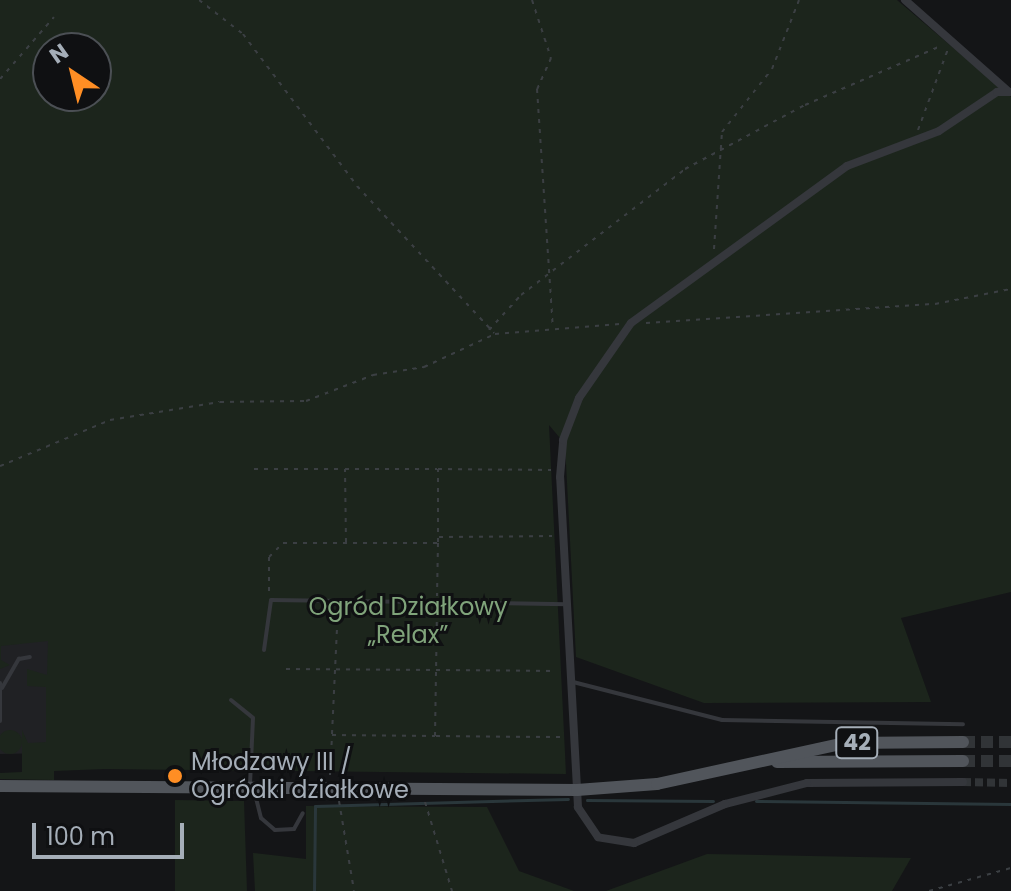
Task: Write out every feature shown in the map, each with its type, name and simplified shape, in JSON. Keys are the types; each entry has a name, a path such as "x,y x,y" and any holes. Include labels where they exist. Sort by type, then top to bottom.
{"main road":[{"name":"42","path":"0,786 252,788 329,794 422,789 577,790 657,784 845,743 963,742"},
{"name":"42","path":"754,763 963,761"}],"street":[{"path":"905,0 1009,92 920,137 847,166 631,323 604,352 563,440 567,604 577,790 584,824 606,841 634,843 762,792 847,779 963,782"}],"lane":[{"path":"264,650 269,601 567,604"},
{"path":"0,721 1,686 19,659 30,657"},
{"path":"571,682 607,685 711,719 963,724"},
{"path":"231,700 253,718 252,788 261,818 275,830 294,829 303,813"}],"path":[{"path":"199,0 243,34 357,186 495,334"},
{"path":"532,0 551,58 537,89 547,278 553,329"},
{"path":"718,257 712,244 717,153 730,114 776,62 799,0"},
{"path":"0,79 54,17"},
{"path":"489,330 617,216 717,153 952,41"},
{"path":"920,137 938,92 940,61 952,41"},
{"path":"0,466 110,420 220,402 306,401 373,375 424,367 495,334 935,304 1011,289"},
{"path":"254,469 551,470"},
{"path":"345,469 346,543"},
{"path":"435,736 438,469"},
{"path":"438,537 552,536"},
{"path":"269,601 269,557 283,543 438,543"},
{"path":"339,601 329,794 339,798 354,891"},
{"path":"286,669 555,671"},
{"path":"332,735 562,737"},
{"path":"422,789 452,891"},
{"path":"929,891 1011,868"},
{"path":"939,891 943,887"}],"shaded area":[{"path":"0,639 54,639 53,753 0,754"}],"green space":[{"name":"Ogród Działkowy „Relax”","path":"0,0 897,0 1011,97 1011,592 901,618 931,702 704,703 576,657 565,444 549,425 566,774 105,769 54,771 54,780 0,779 0,773 22,772 22,730 28,743 46,742 46,687 27,686 27,669 47,675 48,641 1,646 1,660 10,665 0,669"},
{"path":"10,730 21,737 22,742 15,753 10,754 -1,747 -2,742 5,731"},
{"path":"175,800 244,801 247,891 175,891"},
{"path":"306,806 487,807 519,871 574,891 255,891 253,853 306,859"},
{"path":"707,854 911,858 892,891 606,891"}],"waterway":[{"path":"314,891 315,806 568,799"},
{"path":"587,800 713,801"},
{"path":"756,801 1011,804"}],"tunnel":[{"path":"963,742 1011,742"},
{"path":"963,761 1011,761"},
{"path":"963,782 1011,783"}],"place":[{"name":"Młodzawy III / Ogródki działkowe","path":"175,776"}]}
